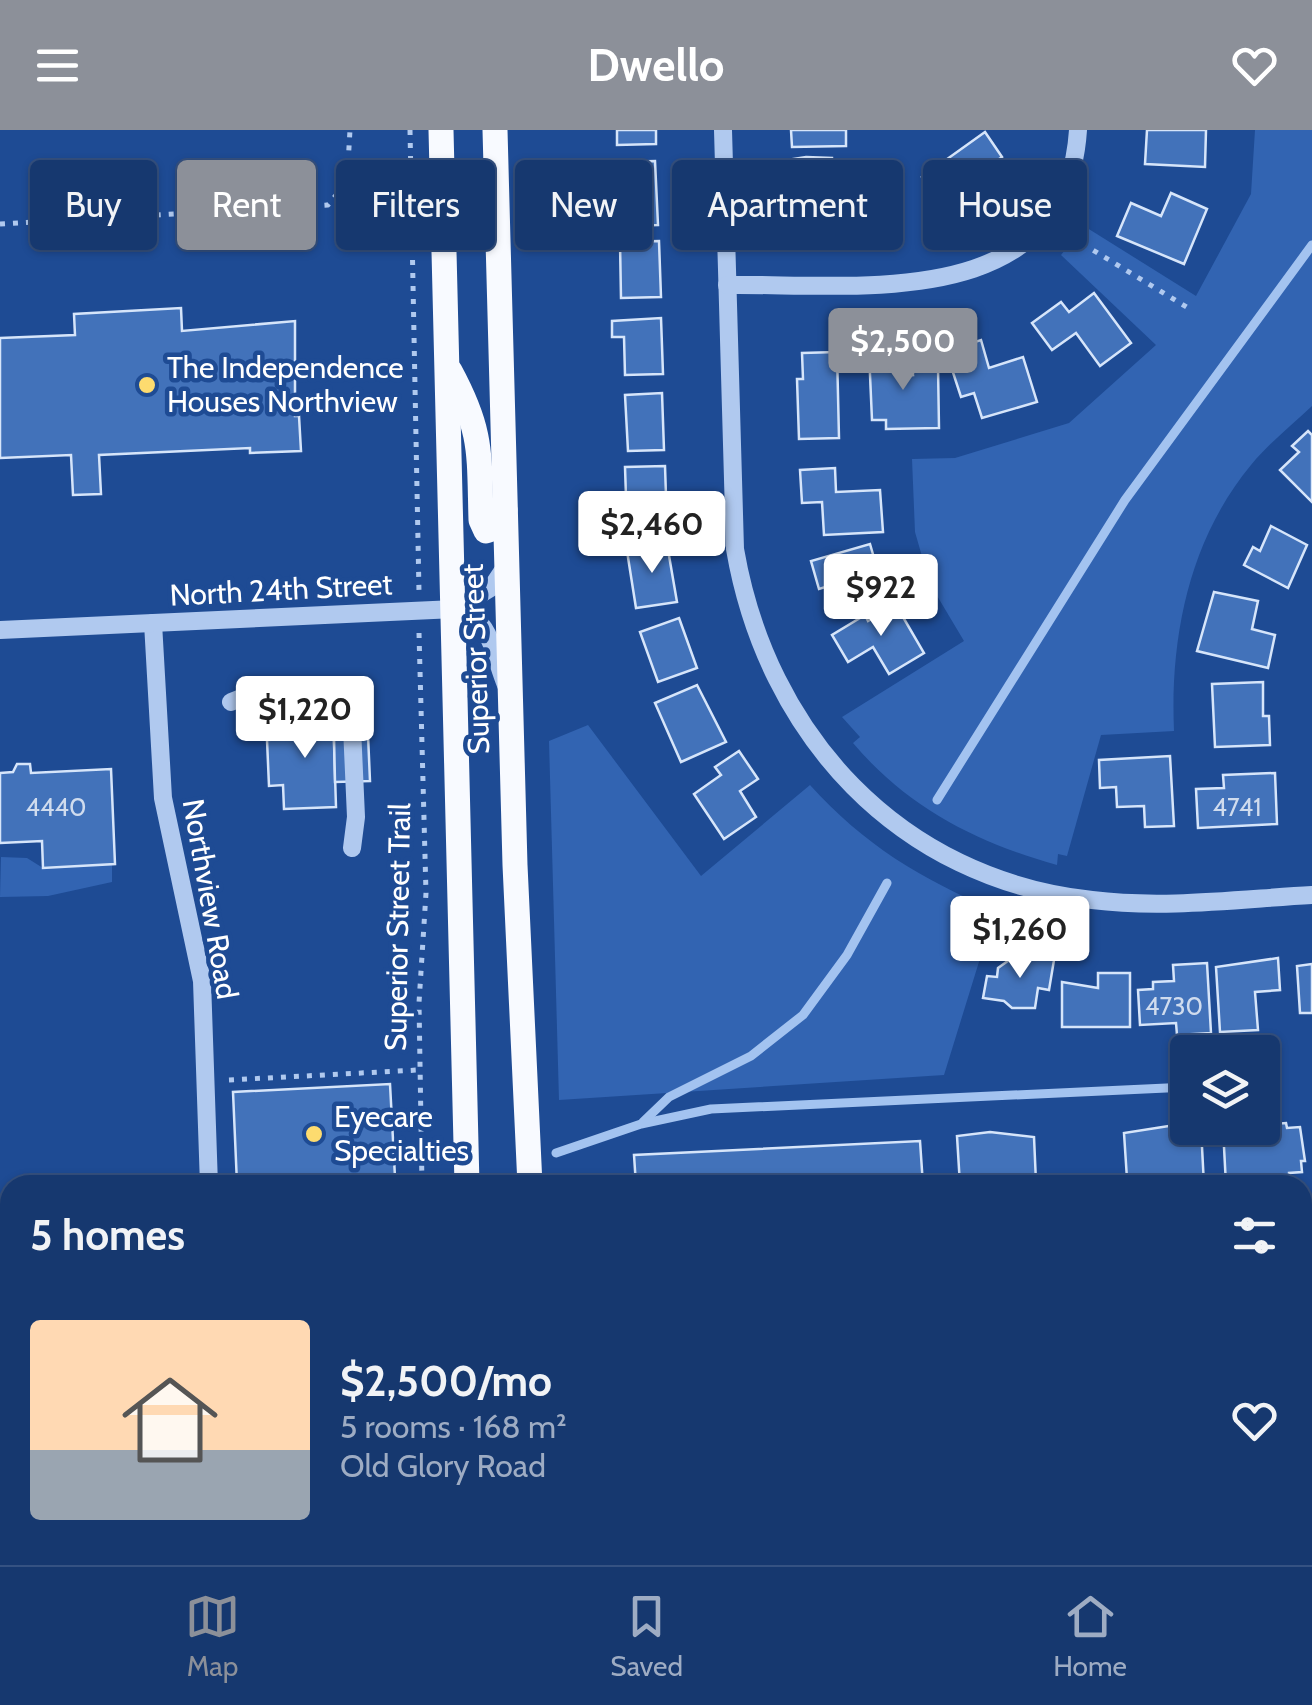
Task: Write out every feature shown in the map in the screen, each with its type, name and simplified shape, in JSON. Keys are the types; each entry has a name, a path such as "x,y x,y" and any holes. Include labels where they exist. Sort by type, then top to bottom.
{"main road":[{"name":"Superior Street","path":"441,130 467,1175"},
{"name":"Superior Street","path":"495,130 510,694 530,1175"},
{"path":"448,367 473,414 479,440 481,520 486,531 498,527 505,510"}],"street":[{"path":"723,130 732,517 752,623 778,688 808,735 863,796 926,845 1014,884 1092,900 1312,895"},
{"path":"1072,160 1078,130"},
{"path":"727,285 948,280 996,261 1009,250"},
{"path":"455,610 483,594 506,566"},
{"name":"North 24th Street","path":"0,630 455,610"},
{"path":"455,610 474,613 484,624 510,694"},
{"name":"Northview Road","path":"153,623 164,798 202,980 209,1175"},
{"path":"232,702 241,698 331,694 352,704 356,816 352,848"}],"path":[{"path":"0,224 328,204 347,182 350,130"},
{"name":"Superior Street Trail","path":"410,130 426,893 418,1070 422,1175"},
{"path":"1087,245 1193,312"},
{"path":"229,1080 418,1070"}],"shaded area":[{"path":"1255,130 1312,130 1312,406 1251,465 1212,525 1198,557 1180,625 1174,731 1101,735 1067,856 1058,854 1057,865 999,846 945,820 896,786 853,743 860,737 842,717 964,641 930,584 915,532 912,459 955,458 1069,423 1156,345 1061,255 1065,250 1087,250 1087,228 1196,296 1251,194"},
{"path":"588,725 701,876 810,785 851,825 895,858 995,910 944,1075 559,1100 549,741"},
{"path":"1,857 27,858 43,868 112,864 112,882 48,896 0,897"}],"building":[{"path":"617,130 656,130 656,144 617,145"},
{"path":"791,130 846,130 846,146 792,147"},
{"path":"1147,130 1206,130 1205,167 1145,164"},
{"path":"985,132 1002,157 998,160 946,160"},
{"path":"806,157 832,160 793,160"},
{"path":"655,161 658,225 652,225"},
{"path":"1171,193 1207,209 1184,264 1117,236 1131,203 1161,216"},
{"path":"652,241 659,241 661,297 621,298 620,250 652,250"},
{"path":"1094,293 1131,343 1100,366 1076,333 1052,350 1032,323 1061,302 1069,312"},
{"name":"The Independence Houses Northview","path":"181,308 182,331 295,321 295,416 299,416 301,451 250,453 250,448 99,455 101,494 73,495 71,455 0,458 0,338 75,335 74,314"},
{"path":"661,318 663,374 625,375 624,337 612,337 612,321"},
{"path":"981,340 989,368 1023,357 1037,402 982,418 974,393 961,397 946,351"},
{"path":"902,351 902,376 913,375 912,367 938,366 939,428 886,429 886,420 872,420 869,352"},
{"path":"837,352 839,438 799,439 797,379 803,379 802,353"},
{"path":"662,393 664,450 628,451 625,395"},
{"path":"1308,431 1312,435 1312,502 1280,470 1299,452 1292,446"},
{"path":"665,466 667,526 627,527 625,467"},
{"path":"835,468 836,492 880,490 883,532 824,535 822,502 802,503 800,470"},
{"path":"1271,526 1307,545 1288,588 1244,565 1253,547 1260,551"},
{"path":"667,544 677,602 636,608 627,551"},
{"path":"870,544 885,596 852,606 845,581 819,589 811,561"},
{"path":"1214,592 1258,601 1252,629 1275,635 1268,668 1197,651"},
{"path":"896,605 924,653 889,674 873,647 848,662 832,635 865,615 868,621"},
{"path":"679,618 697,668 658,682 640,632"},
{"path":"1263,682 1263,716 1269,716 1270,745 1215,747 1212,684"},
{"path":"697,685 726,742 681,762 655,703"},
{"path":"333,712 336,807 284,809 283,785 269,786 267,740 283,739 282,714"},
{"path":"368,735 370,781 335,782 334,737"},
{"path":"739,751 758,779 740,791 756,817 724,839 694,794 721,775 715,767"},
{"path":"1170,756 1174,826 1145,827 1144,806 1117,807 1116,787 1100,788 1099,760"},
{"path":"17,764 30,764 31,773 111,769 115,864 43,868 42,841 0,843 0,773 13,772"},
{"path":"1275,773 1277,824 1198,828 1196,789 1224,788 1223,775"},
{"path":"1015,956 1054,960 1049,990 1038,988 1035,1008 1012,1008 1004,1001 983,998 987,976 997,977 998,968"},
{"path":"1278,958 1280,990 1255,992 1258,1030 1220,1032 1216,967"},
{"path":"1207,963 1211,1033 1177,1035 1176,1023 1140,1025 1138,990 1153,989 1153,982 1174,981 1173,965"},
{"path":"1312,964 1312,1013 1300,1013 1297,966"},
{"path":"1098,973 1130,973 1130,1027 1062,1027 1062,982 1098,988"},
{"name":"Eyecare Specialties","path":"390,1084 395,1175 237,1175 233,1092"},
{"path":"1280,1123 1286,1123 1287,1128 1300,1127 1305,1161 1301,1161 1302,1172 1225,1175 1224,1145 1280,1145"},
{"path":"1170,1126 1170,1145 1202,1145 1203,1175 1127,1175 1124,1133"},
{"path":"990,1132 1034,1137 1036,1175 959,1175 957,1136"},
{"path":"920,1141 922,1175 635,1175 634,1155"}],"waterway":[{"path":"937,800 1125,500 1312,245"},
{"path":"643,1122 669,1097 751,1056 803,1015 847,955 887,883"},
{"path":"556,1153 641,1124 711,1109 1170,1088"}],"place":[{"name":"The Independence Houses Northview","path":"147,385"},
{"name":"Eyecare Specialties","path":"314,1134"}]}
